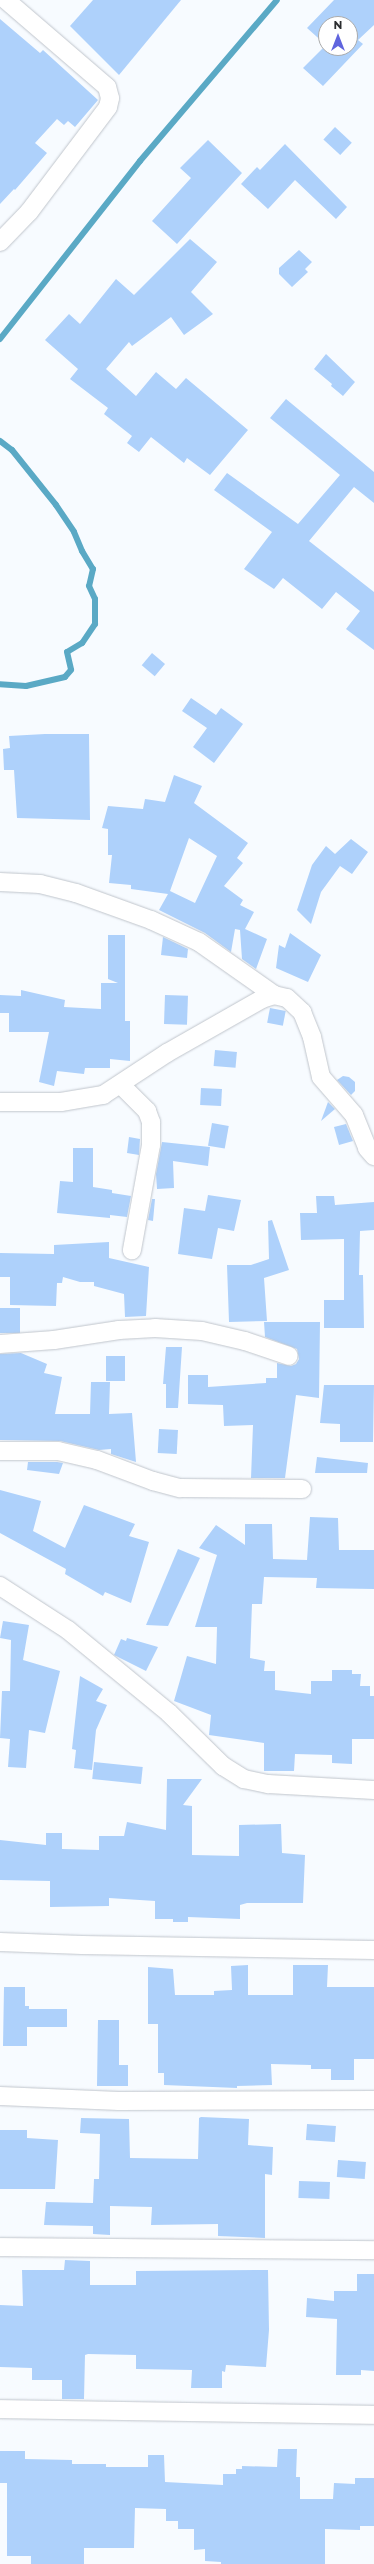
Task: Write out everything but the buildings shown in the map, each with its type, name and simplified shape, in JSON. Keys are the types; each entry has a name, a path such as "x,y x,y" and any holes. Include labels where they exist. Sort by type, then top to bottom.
{"street":[{"path":"0,242 29,212 108,107 110,98 107,87 6,0"},
{"path":"0,882 40,884 76,893 151,920 199,942 274,995 287,998 302,1012 312,1037 321,1077 354,1114 367,1148 374,1156"},
{"path":"0,1102 61,1102 103,1095 121,1085 167,1053 262,999 274,995"},
{"path":"121,1085 147,1110 151,1122 151,1145 132,1250"},
{"path":"0,1344 54,1340 119,1330 155,1328 202,1331 245,1341 288,1356"},
{"path":"0,1451 58,1451 96,1460 153,1481 180,1488 302,1489"},
{"path":"0,1586 68,1630 169,1713 223,1766 244,1779 268,1784 374,1790"},
{"path":"0,1942 82,1945 374,1950"},
{"path":"0,2096 119,2101 374,2100"},
{"path":"0,2247 374,2250"},
{"path":"0,2409 374,2415"}],"waterway":[{"path":"0,339 140,161 277,0"},
{"path":"0,441 12,450 56,505 74,532 82,551 93,569 89,586 95,599 95,624 82,643 67,652 71,670 65,677 26,686 0,684"}]}
